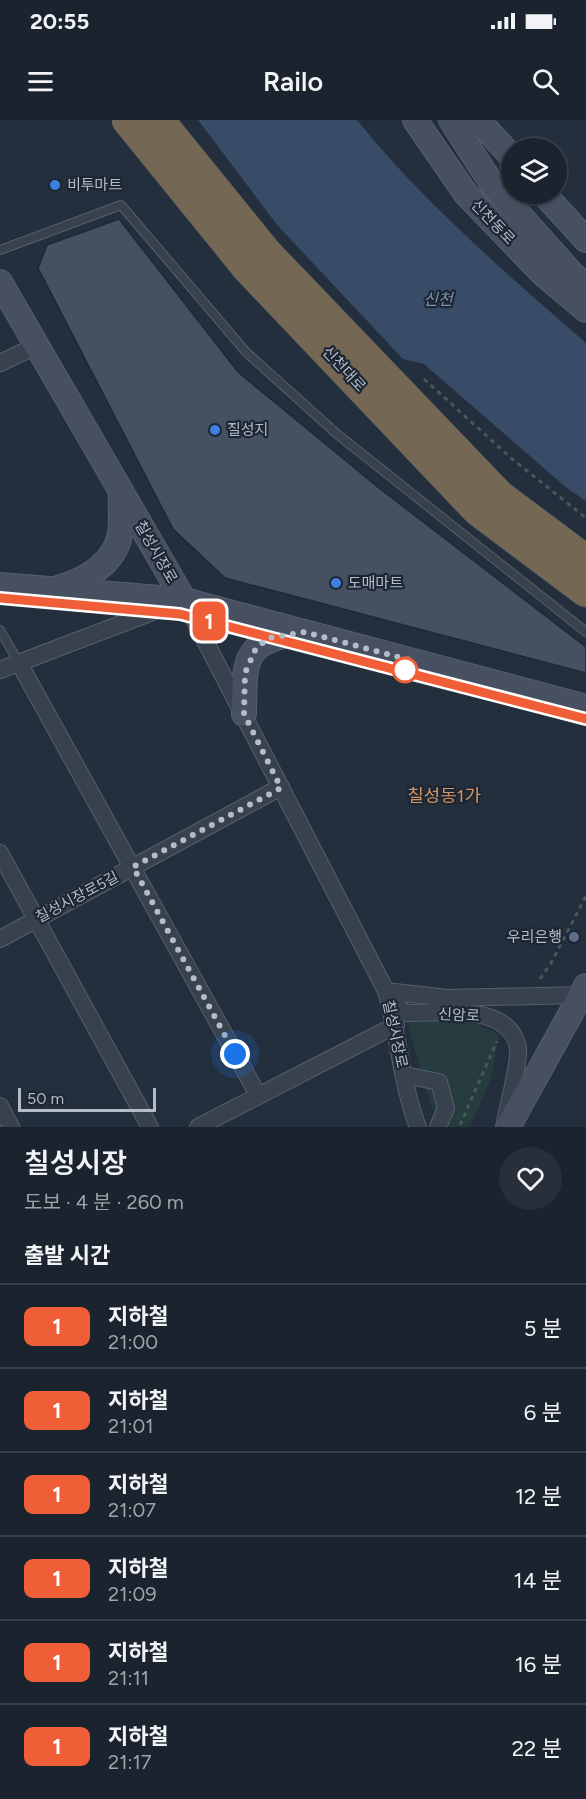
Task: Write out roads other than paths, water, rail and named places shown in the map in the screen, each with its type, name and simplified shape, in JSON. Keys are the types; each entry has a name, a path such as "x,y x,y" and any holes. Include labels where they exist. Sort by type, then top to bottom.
{"highway":[{"name":"신천대로","path":"128,120 248,268 478,510 586,591"},
{"name":"신천대로","path":"158,120 266,253 499,496 586,561"}],"street":[{"name":"신천동로","path":"415,120 466,194 543,274 586,310"},
{"name":"신천동로","path":"451,120 492,183 573,275 586,285"},
{"path":"478,120 501,145"},
{"path":"553,204 586,240"},
{"name":"칠성시장로","path":"0,282 6,300 36,346 184,600 386,991 396,1025 408,1103 418,1127"},
{"path":"0,363 36,346"},
{"path":"52,589 84,578 97,570 110,557 120,534 121,491"},
{"path":"0,585 184,600 586,707"},
{"path":"0,670 184,600"},
{"path":"244,714 245,673 256,648 269,638 305,632"},
{"path":"19,663 258,1095"},
{"name":"칠성시장로5길","path":"0,939 281,788"},
{"path":"0,853 150,1127"},
{"path":"386,991 447,998 584,990"},
{"name":"신암로","path":"506,1127 584,990"},
{"name":"신암로","path":"386,991 404,1013 481,1014 498,1020 511,1033 518,1050 506,1127"},
{"path":"198,1127 396,1025"},
{"path":"404,1075 439,1082 446,1108 438,1127"},
{"path":"0,1107 11,1127"}],"lane":[{"path":"0,250 121,206 246,352 337,434 586,632"},
{"path":"0,630 19,663"}],"water":[{"name":"신천","path":"198,120 357,120 437,208 496,264 586,343 586,501 568,489 424,364 403,359 278,226"}],"metro line":[{"name":"1","path":"0,598 180,614 405,670 586,719"}],"place":[{"name":"비투마트","path":"55,185"},
{"name":"질성지","path":"215,430"},
{"name":"도매마트","path":"336,583"},
{"name":"우리은행","path":"574,937"}],"district":[{"name":"칠성동1가","path":"444,796"}]}
